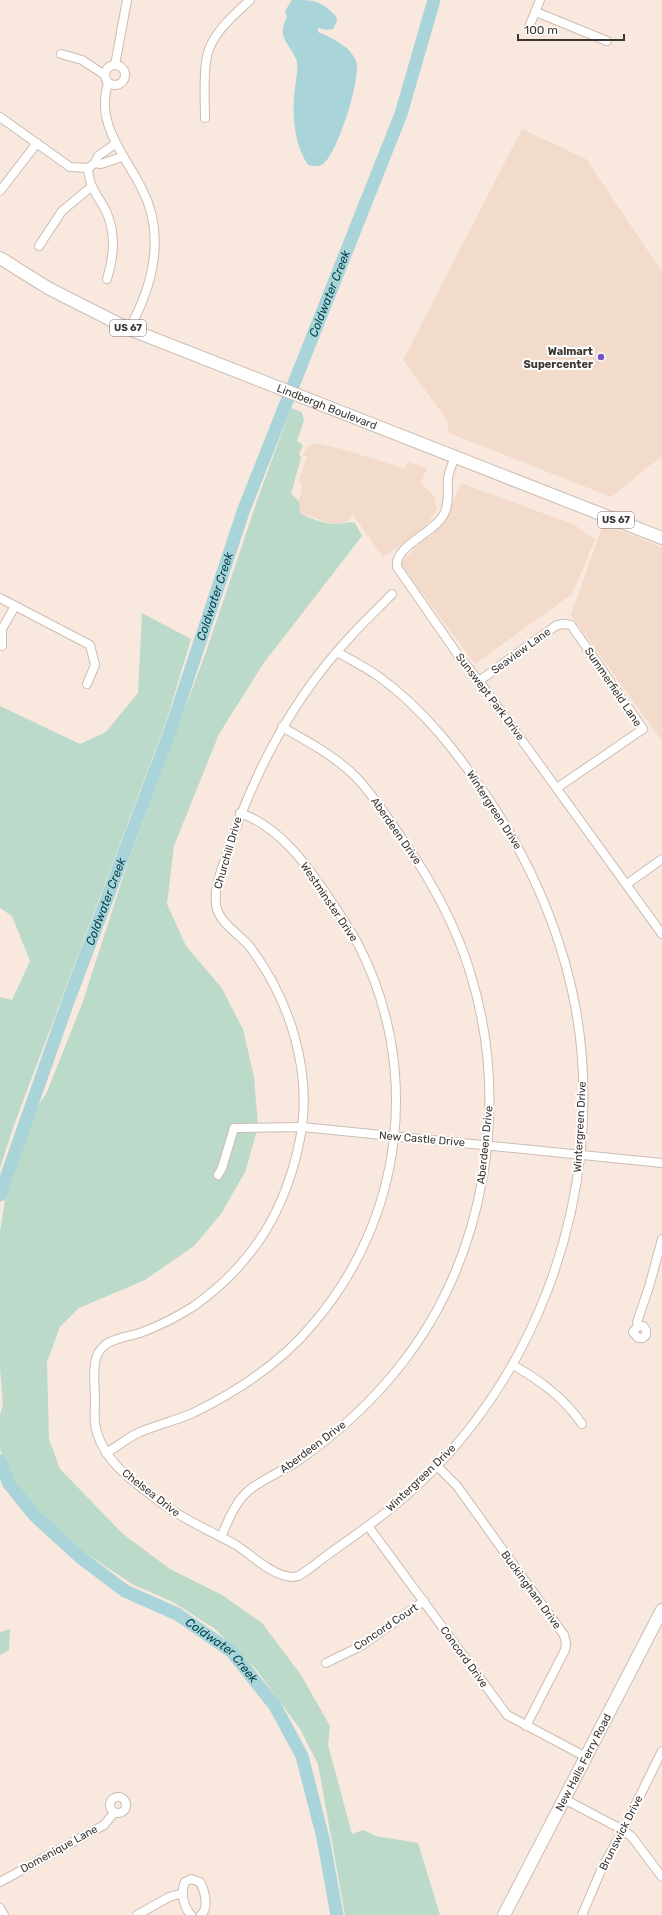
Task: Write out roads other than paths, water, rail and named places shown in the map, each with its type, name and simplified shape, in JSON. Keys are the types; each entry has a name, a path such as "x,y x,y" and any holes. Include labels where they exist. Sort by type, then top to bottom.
{"main road":[{"name":"Lindbergh Boulevard","path":"0,258 48,288 129,329 662,538"},
{"name":"New Halls Ferry Road","path":"504,1915 662,1610"}],"street":[{"path":"115,65 127,0"},
{"path":"205,118 207,56 212,43 230,19 250,0"},
{"path":"529,27 540,0"},
{"path":"536,12 607,41"},
{"path":"61,54 82,60 106,79 115,86 119,85 125,80 126,76 123,68 115,65 108,68 106,79 105,93 106,115 115,144 143,190 150,210 155,246 151,278 129,329"},
{"path":"0,117 70,167 92,166 122,157"},
{"path":"0,191 37,143"},
{"path":"107,279 114,244 106,212 91,187 92,166 98,156 115,144"},
{"path":"39,246 62,211 91,187"},
{"name":"Sunswept Park Drive","path":"455,457 448,475 448,501 444,514 437,525 417,538 400,555 396,561 397,567 458,655 479,681 662,934"},
{"name":"Churchill Drive","path":"99,1352 112,1341 143,1332 167,1322 212,1293 249,1256 268,1228 287,1189 296,1160 302,1127 303,1101 298,1053 289,1020 267,973 247,944 221,918 216,905 221,872 240,813 282,728 310,686 346,640 392,594"},
{"path":"0,598 90,645 95,665 87,684"},
{"path":"2,646 2,629 15,606"},
{"name":"Seaview Lane","path":"479,681 557,625 564,624"},
{"name":"Summerfield Lane","path":"557,788 643,729 570,626 564,624"},
{"name":"Wintergreen Drive","path":"291,1577 303,1574 404,1498 437,1466 477,1419 514,1365 539,1312 555,1272 572,1206 580,1154 583,1091 577,1019 562,955 540,889 506,827 479,784 437,731 404,697 384,680 337,652"},
{"name":"Aberdeen Drive","path":"221,1537 246,1492 295,1463 335,1433 382,1386 400,1366 412,1349 428,1325 449,1286 464,1249 476,1207 487,1145 490,1091 482,1018 470,972 445,910 424,871 355,776 332,758 282,728"},
{"name":"Westminster Drive","path":"106,1453 137,1433 180,1419 246,1384 284,1354 313,1325 344,1283 370,1233 389,1170 395,1138 396,1086 388,1028 375,985 358,946 322,887 296,854 265,825 240,813"},
{"path":"627,884 662,859"},
{"name":"New Castle Drive","path":"218,1175 222,1168 234,1128 302,1127 395,1138 487,1145 662,1163"},
{"path":"638,1326 637,1322 649,1287 662,1239"},
{"name":"Chelsea Drive","path":"99,1352 95,1358 95,1424 106,1453 111,1460 130,1479 193,1524 246,1551 281,1575 291,1577"},
{"path":"514,1365 552,1390 574,1412 582,1424"},
{"name":"Buckingham Drive","path":"437,1466 457,1486 564,1635 566,1643 564,1650 526,1726"},
{"name":"Concord Drive","path":"368,1526 507,1715 586,1757"},
{"name":"Concord Court","path":"326,1663 361,1646 424,1601"},
{"name":"Brunswick Drive","path":"582,1915 602,1868 624,1830 662,1751"},
{"path":"564,1798 624,1830 632,1837 662,1878"},
{"name":"Domenique Lane","path":"0,1882 104,1825 114,1813"},
{"path":"191,1915 187,1910 183,1893 185,1882 191,1879 200,1882 206,1905 206,1910 201,1915"},
{"path":"137,1915 169,1897 183,1893"},
{"path":"0,1908 4,1915"}],"water":[{"path":"292,0 316,2 321,4 336,16 337,21 333,29 327,30 318,28 318,32 335,40 345,47 350,51 356,61 357,70 352,98 341,132 329,158 323,164 317,166 308,165 299,147 295,127 294,107 297,62 283,35 284,24 287,17 285,11"}],"waterway":[{"name":"Coldwater Creek","path":"0,1195 66,1007 172,726 244,509 401,114 434,0"},
{"name":"Coldwater Creek","path":"0,1461 9,1484 35,1516 80,1557 125,1591 177,1614 232,1652 275,1706 302,1756 323,1838 337,1915"}],"place":[{"name":"Walmart Supercenter","path":"601,357"}]}
